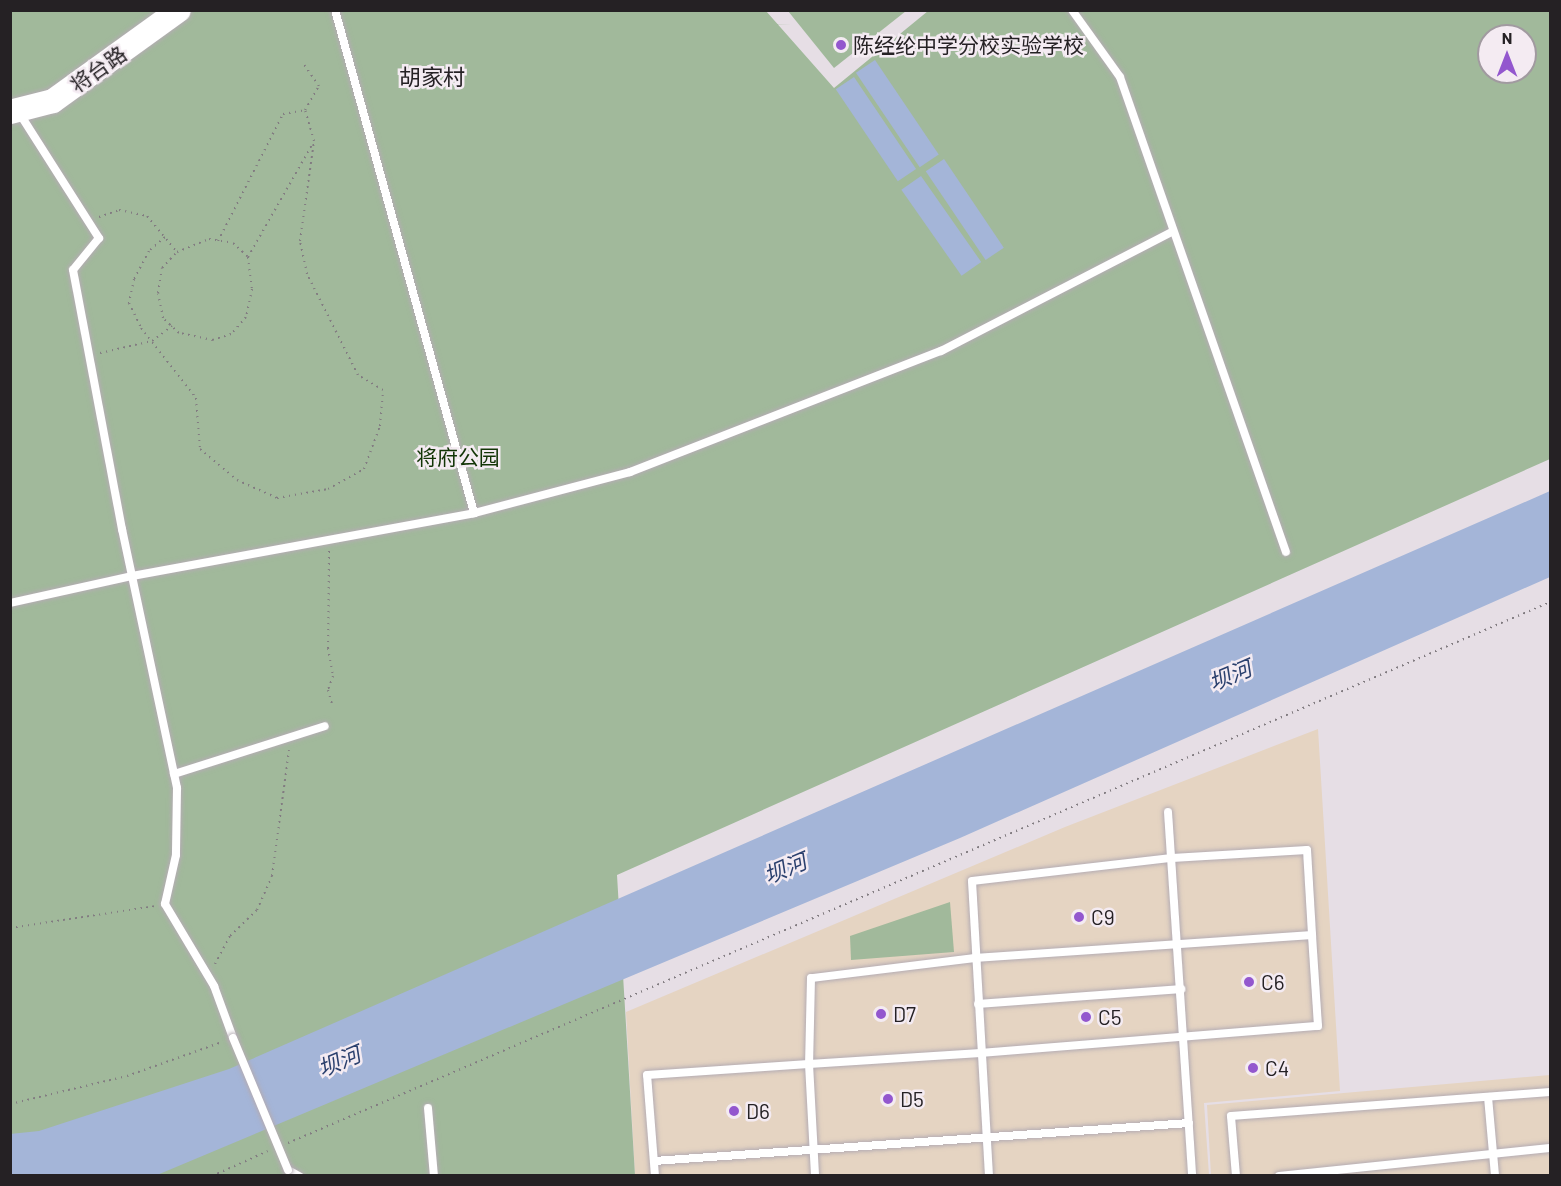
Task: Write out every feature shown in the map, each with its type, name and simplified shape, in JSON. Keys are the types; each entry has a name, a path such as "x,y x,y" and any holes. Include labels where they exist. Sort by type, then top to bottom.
{"main road":[{"name":"将台路","path":"14,112 53,101 179,10"}],"lane":[{"path":"335,10 474,513"},
{"path":"1072,10 1120,77 1286,552"},
{"path":"14,112 99,238 73,270 132,576 174,774 176,855 165,904 209,978 288,1170 299,1176"},
{"path":"10,603 132,576 474,513 630,472 941,351 1173,231"},
{"path":"174,774 325,726"},
{"path":"1168,812 1192,1176"},
{"path":"655,1176 647,1075 981,1053 1318,1026 1307,850 1172,858 972,881 975,958 978,1004 981,1053 986,1137 989,1176"},
{"path":"815,1176 809,1064 811,978 975,958 1312,935"},
{"path":"978,1004 1180,989"},
{"path":"1236,1176 1231,1116 1551,1092"},
{"path":"1488,1097 1495,1176"},
{"path":"428,1108 434,1176"},
{"path":"654,1161 1189,1124"},
{"path":"1279,1176 1492,1152 1551,1148"}],"path":[{"path":"165,237 149,251 139,270 129,303 141,328 196,398 200,449 237,480 277,498 328,489 364,469 380,426 383,390 358,375 307,274 300,242 314,141 305,110 319,86 303,63"},
{"path":"218,240 283,114 305,110"},
{"path":"248,257 233,243 209,239 177,252 162,268 158,293 163,318 179,333 213,340 231,334 246,317 252,289 248,257 314,141"},
{"path":"88,221 119,210 147,216 177,252"},
{"path":"90,355 152,341 172,326"},
{"path":"328,539 328,648 333,676 328,690 332,704"},
{"path":"212,1176 1551,602"},
{"path":"209,978 230,936 257,910 272,876 289,738"},
{"path":"10,928 165,904"},
{"path":"10,1104 127,1076 233,1038"}],"shaded area":[{"path":"1318,729 1340,1091 1204,1103 1209,1175 635,1175 626,1012 1065,827"},
{"path":"1550,1075 1550,1175 1211,1175 1207,1105"}],"green space":[{"name":"将府公园","path":"10,11 766,11 834,88 928,11 1550,11 1550,459 617,875 635,1175 11,1175"},
{"name":"陈经纶中学分校实验学校","path":"788,11 906,11 834,68"},
{"path":"950,902 954,952 851,960 850,936"}],"water":[{"path":"875,60 939,155 920,167 856,73"},
{"path":"854,77 916,169 898,181 836,89"},
{"path":"944,159 1004,248 986,260 926,171"},
{"path":"921,176 981,262 962,276 901,190"},
{"name":"坝河","path":"1550,491 1550,577 960,838 157,1175 11,1175 10,1134 39,1131 229,1069"}],"place":[{"name":"陈经纶中学分校实验学校","path":"841,45"},
{"name":"C9","path":"1079,917"},
{"name":"C6","path":"1249,982"},
{"name":"D7","path":"881,1014"},
{"name":"C5","path":"1086,1017"},
{"name":"C4","path":"1253,1068"},
{"name":"D5","path":"888,1099"},
{"name":"D6","path":"734,1111"}],"district":[{"name":"胡家村","path":"432,77"}]}
